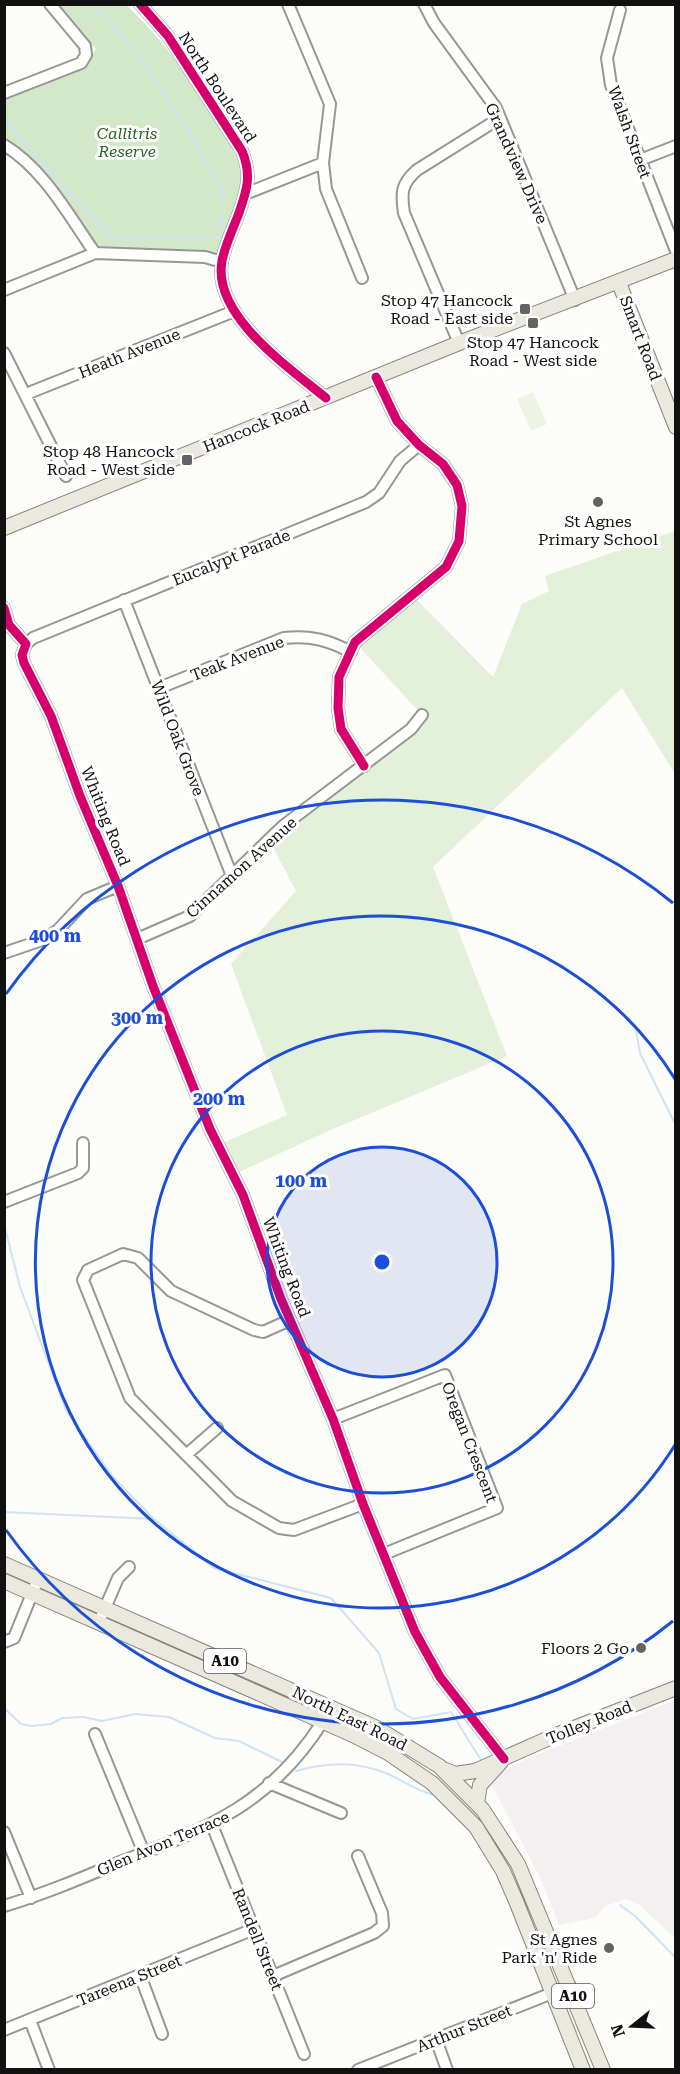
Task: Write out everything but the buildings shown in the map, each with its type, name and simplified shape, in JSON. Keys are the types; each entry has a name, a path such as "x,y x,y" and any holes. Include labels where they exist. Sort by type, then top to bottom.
{"main road":[{"name":"Hancock Road","path":"4,528 459,343 619,283 675,259"},
{"name":"Smart Road","path":"619,283 675,427"},
{"name":"North East Road","path":"4,1564 346,1714 408,1745 439,1766 477,1803 500,1834 521,1871 603,2070"},
{"name":"North East Road","path":"4,1581 323,1721 388,1753 432,1783 462,1812 482,1836 516,1901 583,2070"},
{"name":"Tolley Road","path":"499,1764 546,1739 675,1689"},
{"path":"303,1695 320,1712 323,1721 346,1714"},
{"path":"439,1766 455,1774 499,1764"},
{"path":"432,1783 462,1787 499,1764"},
{"path":"477,1803 480,1785 499,1764"},
{"path":"475,1771 465,1779 462,1787 464,1803 473,1815 482,1836"}],"street":[{"path":"4,93 81,63 86,55 85,46 50,4"},
{"path":"288,4 330,104 323,163 326,189 362,278"},
{"name":"Grandview Drive","path":"424,4 501,118 575,300"},
{"name":"North Boulevard","path":"146,6 242,151 249,167 246,194 222,262 222,290 232,312 326,398"},
{"name":"Walsh Street","path":"620,10 607,58 612,86 675,251"},
{"path":"459,343 404,213 401,194 405,180 417,170 501,118"},
{"path":"4,145 15,152 45,182 96,253"},
{"path":"640,160 675,146"},
{"path":"246,194 323,163"},
{"path":"4,290 96,253 205,257 222,262"},
{"name":"Heath Avenue","path":"26,394 232,312"},
{"path":"4,353 66,476"},
{"path":"364,766 341,729 338,708 339,677 355,642 446,567 459,541 462,506 457,485 443,464 419,445 398,421 376,377"},
{"name":"Eucalypt Parade","path":"26,644 33,638 366,502 379,493 400,460 419,445"},
{"name":"Wild Oak Grove","path":"124,600 232,876"},
{"path":"4,608 9,625 26,644"},
{"name":"Teak Avenue","path":"159,688 284,638 305,635 329,641 351,652"},
{"name":"Whiting Road","path":"26,644 22,655 24,663 51,716 210,1129 243,1194 290,1320 333,1419 363,1504 415,1632 440,1677 499,1764"},
{"name":"Cinnamon Avenue","path":"137,939 190,916 284,826 411,729 422,715"},
{"path":"4,954 45,939 58,930 87,899 118,886"},
{"path":"4,1202 78,1173 83,1168 83,1143"},
{"path":"290,1320 263,1332 254,1330 171,1291 138,1258 123,1254 88,1270 84,1285 130,1398 232,1501 279,1528 294,1530 363,1504"},
{"name":"Oregan Crescent","path":"333,1419 445,1375 497,1508 384,1554"},
{"path":"186,1455 217,1428"},
{"path":"99,1622 118,1578 129,1567"},
{"path":"4,1642 14,1638 38,1579"},
{"name":"Glen Avon Terrace","path":"4,1906 31,1898 212,1825 254,1799 287,1765 323,1721"},
{"path":"95,1734 144,1853"},
{"path":"269,1783 341,1813"},
{"name":"Randell Street","path":"212,1825 304,2054"},
{"path":"4,1832 31,1898"},
{"path":"273,1976 374,1933 383,1926 382,1913 358,1857"},
{"name":"Tareena Street","path":"4,2030 254,1929"},
{"path":"140,1976 162,2034"},
{"name":"Arthur Street","path":"358,2070 570,1986"},
{"path":"30,2020 49,2070"},
{"path":"436,2039 447,2070"}],"shaded area":[{"path":"675,1700 675,1939 640,1905 626,1899 605,1906 595,1918 559,1925 539,1875 489,1780 526,1759"}],"green space":[{"name":"Callitris Reserve","path":"57,5 126,5 160,41 207,106 245,173 238,205 220,253 101,250 62,200 5,141 4,98 83,67 96,49"},
{"path":"533,392 547,424 531,431 517,399"},
{"path":"675,531 675,774 622,688 433,867 507,1056 326,1132 233,1175 218,1145 287,1115 231,964 296,891 269,840 422,715 355,642 412,595 493,677 522,604 549,591 545,576"}],"waterway":[{"path":"93,4 130,46 163,92 222,188 223,203"},
{"path":"4,120 110,237 217,239"},
{"path":"217,238 223,212"},
{"path":"635,1024 640,1053 676,1126"},
{"path":"4,1224 20,1287 66,1410 113,1477 154,1519 214,1568 331,1598 379,1653 396,1709 413,1719 451,1712 481,1760"},
{"path":"4,1512 154,1519"},
{"path":"4,1708 21,1724 31,1726 51,1724 62,1718 83,1717 102,1721 135,1714 169,1717 215,1738 239,1741 284,1763"},
{"path":"292,1768 296,1771 342,1764 365,1767 388,1774 434,1795"},
{"path":"620,1905 635,1916 676,1958"}],"cycle path":[{"path":"140,4 168,36 242,151 245,160 248,175 246,190 222,261 222,281 229,301 240,320 256,338 326,398"},
{"path":"364,766 341,729 338,708 339,677 355,642 446,567 459,541 462,506 457,485 443,464 419,445 397,421 376,377"},
{"path":"4,608 9,625 26,644 22,655 24,663 51,716 80,796 118,886 153,986 210,1129 243,1195 281,1299 333,1419 363,1504 415,1632 440,1677 504,1759"}],"place":[{"name":"Stop 47 Hancock Road - East side","path":"525,309"},
{"name":"Stop 47 Hancock Road - West side","path":"533,323"},
{"name":"Stop 48 Hancock Road - West side","path":"187,460"},
{"name":"St Agnes Primary School","path":"598,502"},
{"name":"Floors 2 Go","path":"641,1648"},
{"name":"St Agnes Park 'n' Ride","path":"609,1948"}]}
